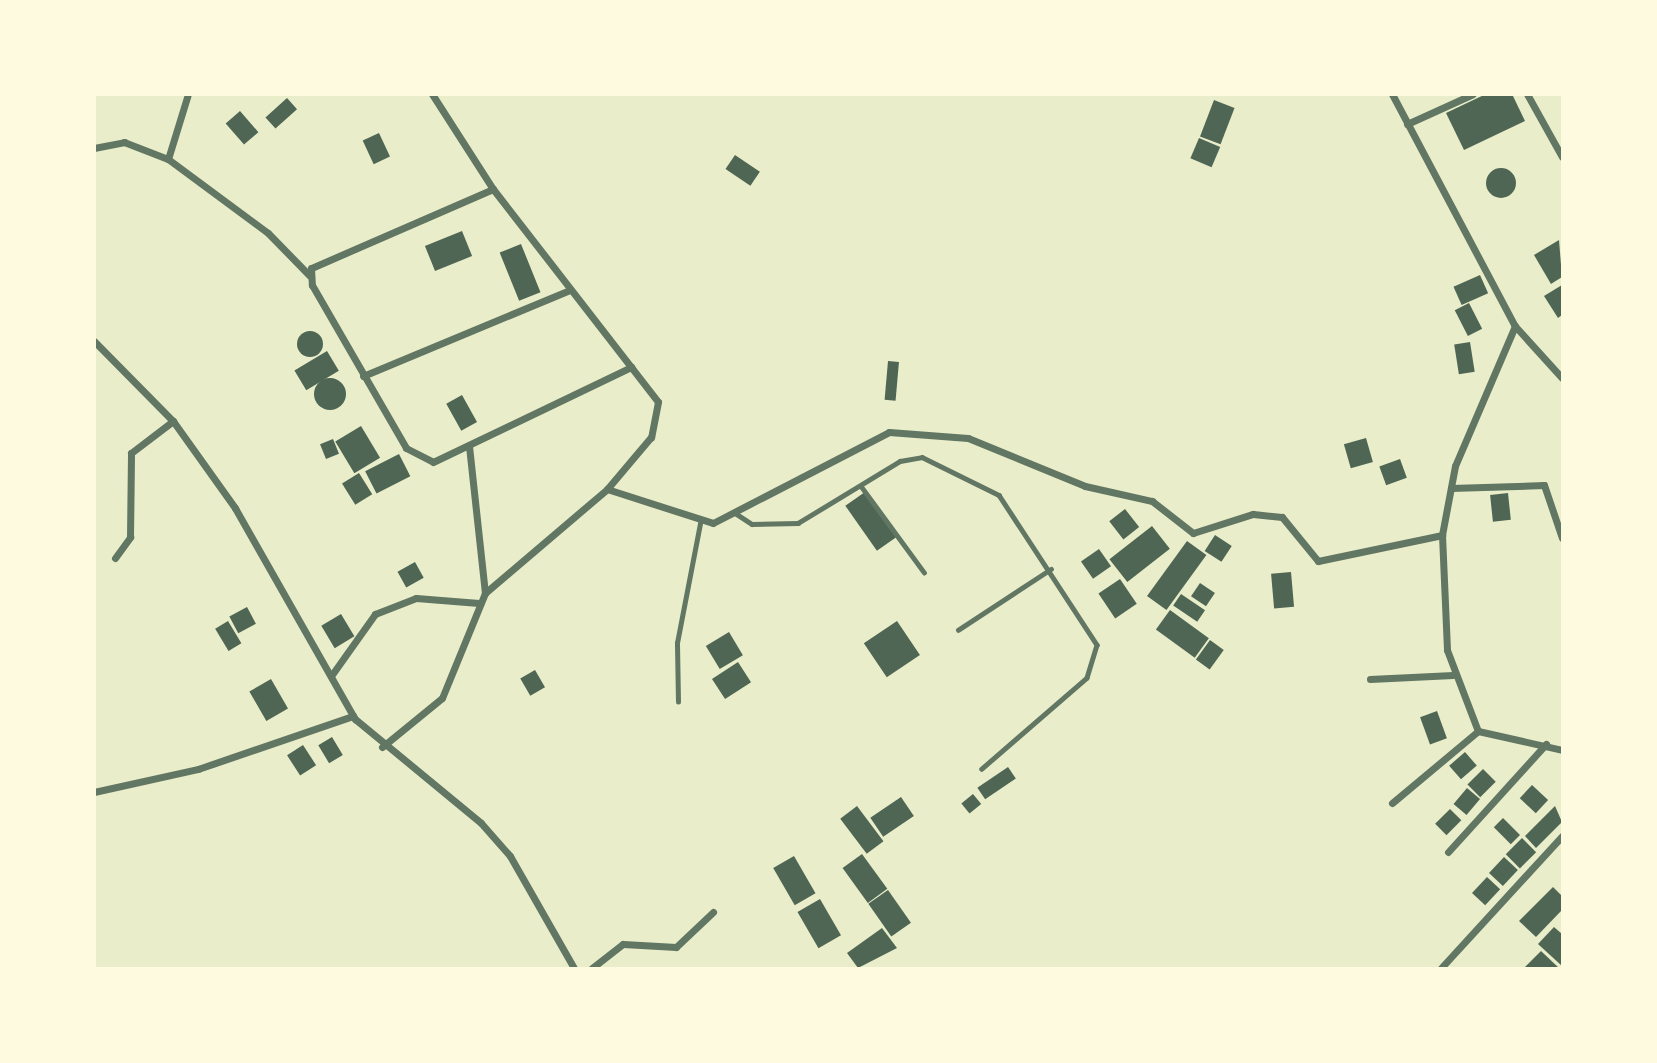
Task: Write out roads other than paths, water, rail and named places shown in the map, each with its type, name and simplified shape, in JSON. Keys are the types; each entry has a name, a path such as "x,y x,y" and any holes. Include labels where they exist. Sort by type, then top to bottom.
{"street":[{"path":"168,159 188,94"},
{"path":"382,747 442,698 485,593 607,489 659,418 657,402 493,189 432,94"},
{"path":"1392,94 1515,326 1563,378"},
{"path":"1407,124 1473,94"},
{"path":"1527,94 1563,158"},
{"path":"94,148 124,142 168,159 268,233 309,275 363,376 416,458 433,462 631,367"},
{"path":"309,275 318,262 493,189"},
{"path":"363,376 570,290"},
{"path":"1478,731 1453,675 1442,536 1451,488 1468,428 1515,326"},
{"path":"94,341 173,421 235,508 353,716 382,747 489,832 574,968"},
{"path":"115,558 131,537 131,453 173,421"},
{"path":"607,489 700,523 735,513 882,435 901,431 968,438 1085,486 1152,501 1193,533 1253,514 1282,517 1318,561 1442,536"},
{"path":"469,446 485,593"},
{"path":"1451,488 1544,485 1563,538"},
{"path":"331,677 375,614 416,598 479,603"},
{"path":"1370,679 1453,675"},
{"path":"94,792 198,769 353,716"},
{"path":"1478,731 1546,744 1563,750"},
{"path":"1392,803 1478,731"},
{"path":"1448,852 1546,744"},
{"path":"1441,968 1563,836"},
{"path":"592,968 624,944 676,947 713,912"}],"lane":[{"path":"735,513 752,524 798,523 900,461 931,459 999,495 1093,629 1095,663 1087,677 982,769"},
{"path":"861,485 924,572"},
{"path":"678,702 677,643 700,523"},
{"path":"958,630 1051,569"}]}
